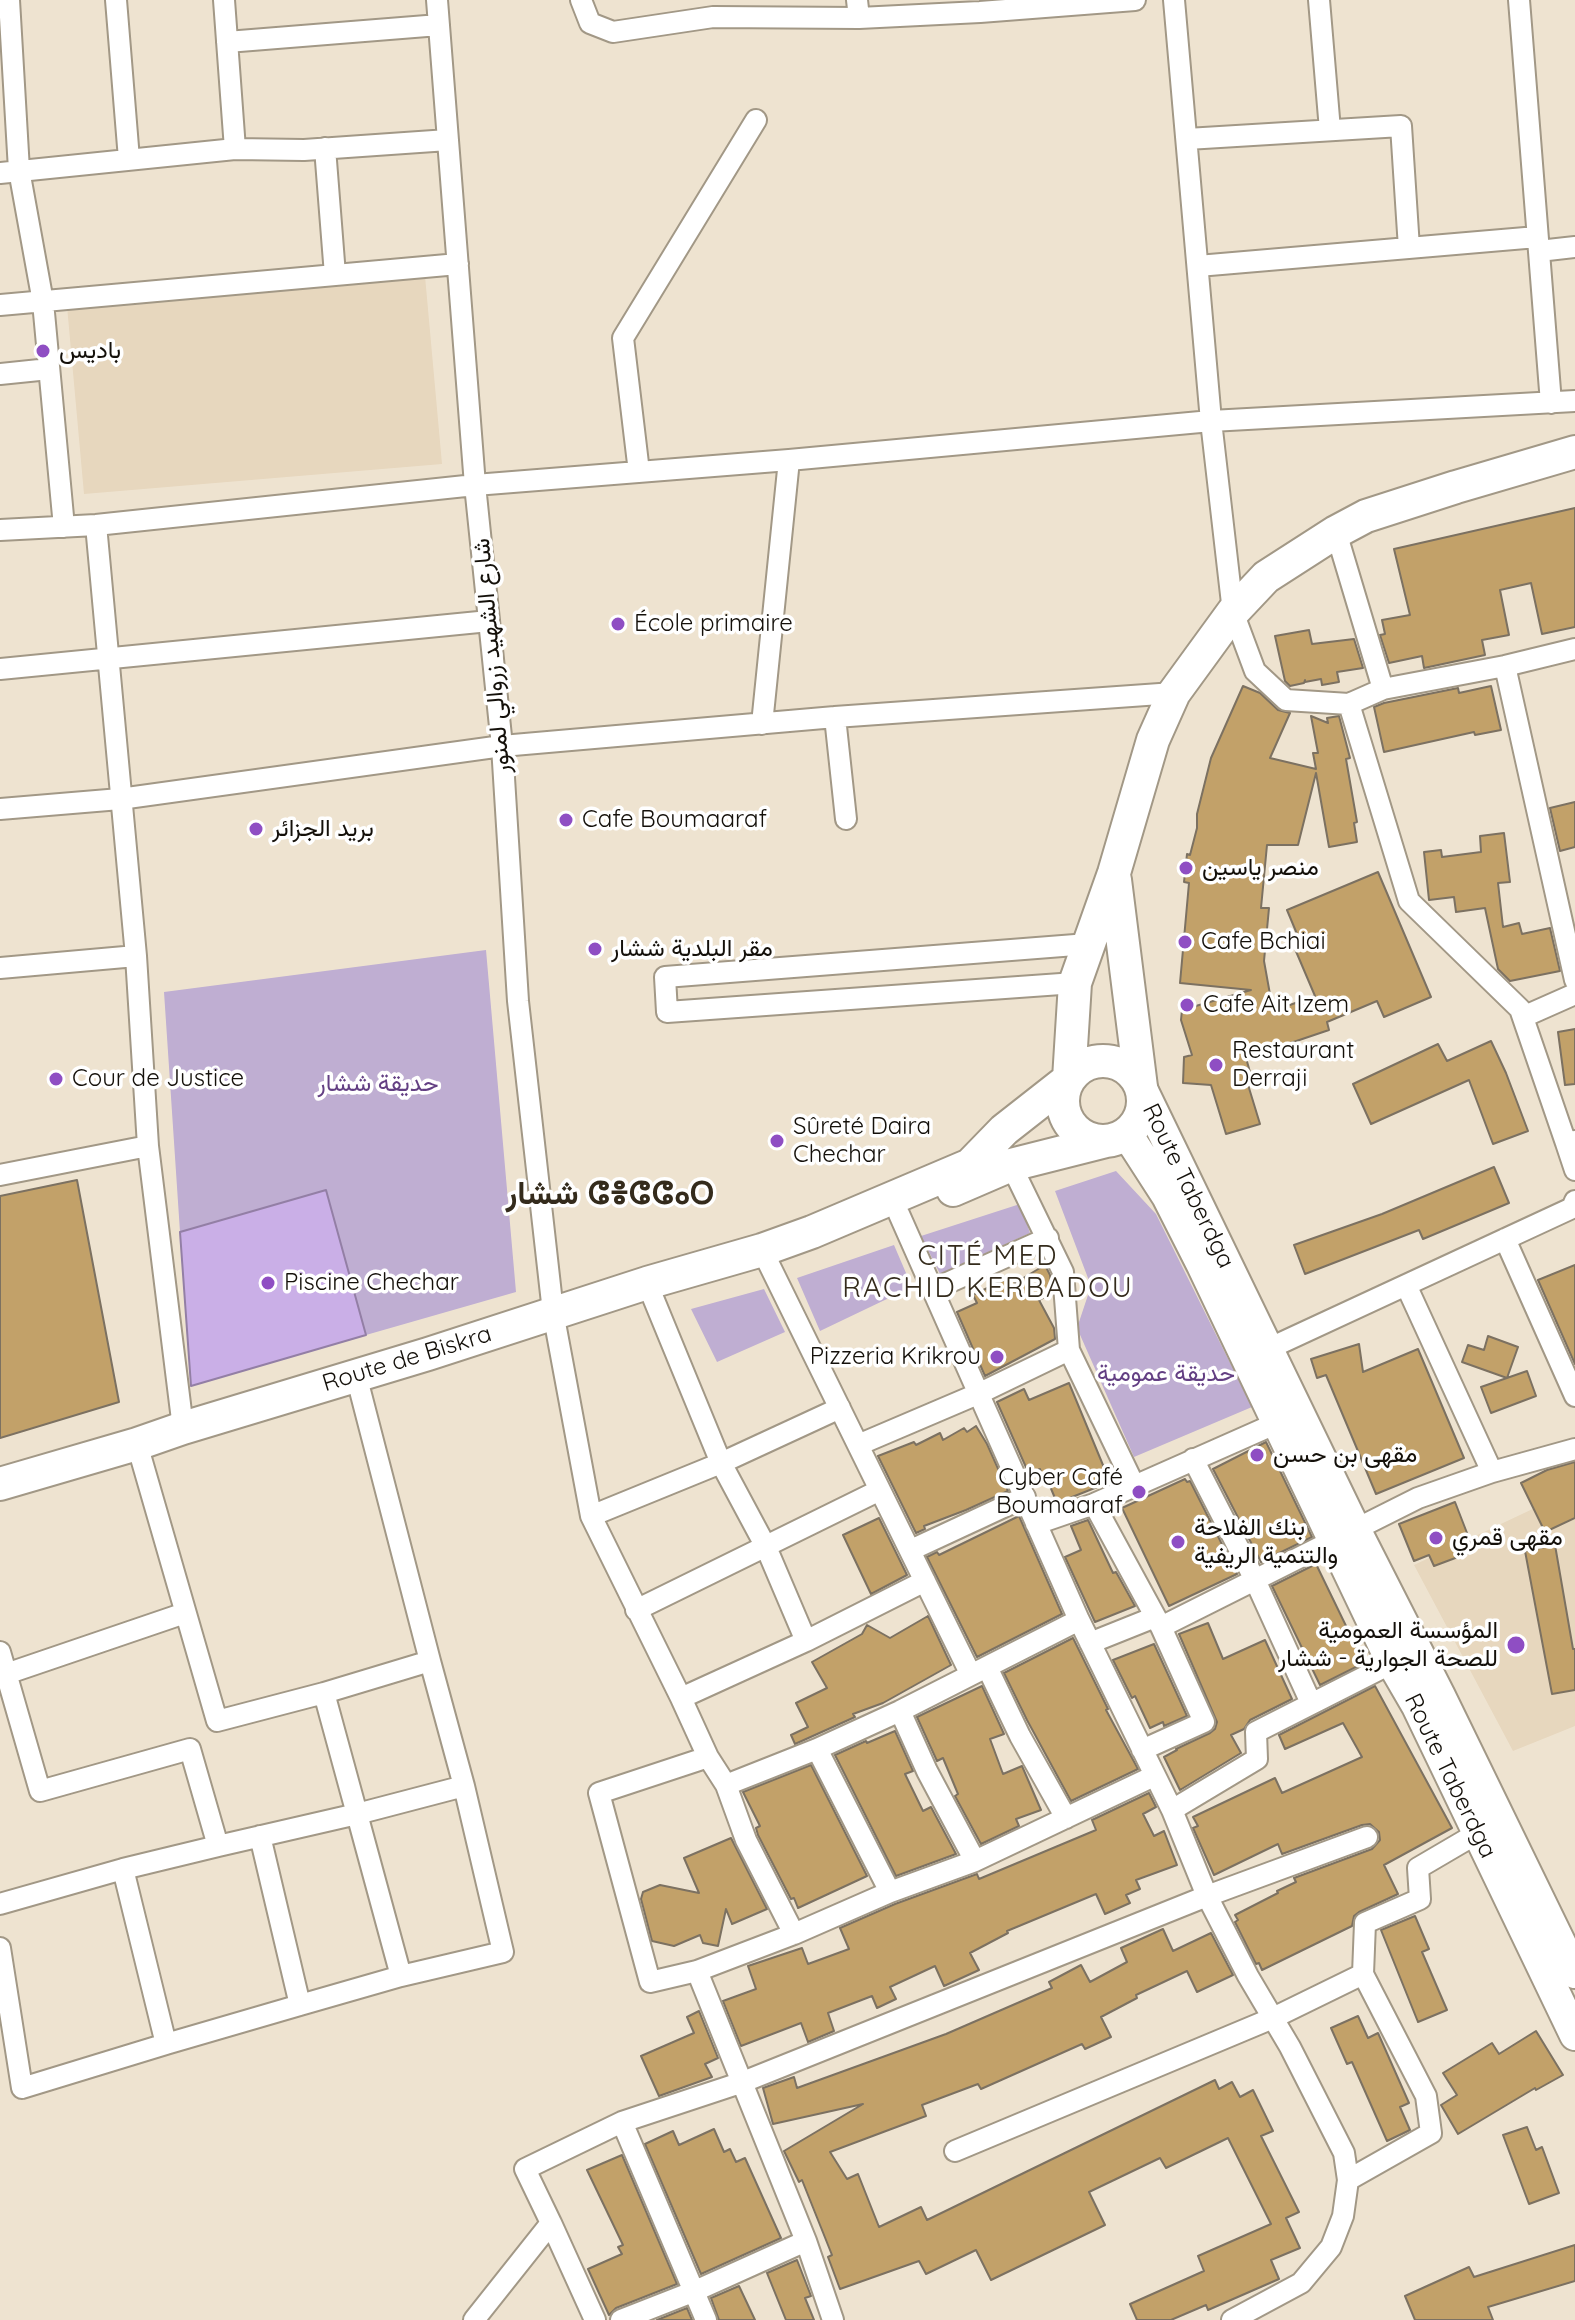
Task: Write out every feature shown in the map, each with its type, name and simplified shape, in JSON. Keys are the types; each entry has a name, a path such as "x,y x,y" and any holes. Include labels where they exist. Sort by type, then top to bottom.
{"main road":[{"path":"1116,1138 1094,1140 1082,1135 1065,1116 1062,1103 1069,1079 1075,983 1114,873 1153,740 1174,693 1233,612 1266,577 1336,532 1366,516 1575,452"},
{"path":"812,1232 899,1214 1011,1165 1116,1138 1140,1118 1143,1108 1141,1087 1114,873"},
{"path":"812,1232 970,1165 1004,1130 1078,1069 1101,1060 1114,1062 1126,1067 1141,1087"},
{"name":"Route Taberdga","path":"1141,1087 1268,1349 1289,1417"},
{"name":"Route Taberdga","path":"1116,1138 1167,1196 1289,1417 1489,1826 1575,2035"},
{"name":"Route de Biskra","path":"0,1484 428,1354 812,1232"},
{"name":"Route Taberdga","path":"1344,1534 1392,1663 1429,1701"},
{"name":"Route Taberdga","path":"1489,1826 1575,1973"}],"street":[{"path":"9,0 7,78 10,172 43,302 64,527"},
{"path":"116,0 129,159"},
{"path":"224,0 235,149"},
{"name":"شارع الشهيد زروالي لمنور","path":"437,0 475,485 502,746 518,1001 553,1312 591,1516 708,1757 726,1785 746,1840 794,1934"},
{"path":"581,0 590,23 613,32 712,8 980,12 1135,0"},
{"path":"1174,0 1211,421 1233,612 1255,671 1286,700 1349,704 1383,689 1575,649"},
{"path":"1319,0 1330,130"},
{"path":"1519,0 1551,403"},
{"path":"227,42 439,25"},
{"path":"639,472 623,338 756,120"},
{"path":"1187,139 1401,126 1409,248"},
{"path":"10,172 235,149 325,148 448,140"},
{"path":"325,148 335,275"},
{"path":"1198,266 1409,248 1538,244 1575,247"},
{"path":"0,305 458,264"},
{"path":"0,374 49,369"},
{"path":"0,530 96,525 475,485 1211,421 1575,401"},
{"path":"762,724 789,460"},
{"path":"96,525 136,956 148,1146 183,1428"},
{"path":"1336,532 1383,689"},
{"path":"0,669 489,621"},
{"path":"1505,666 1575,980"},
{"path":"0,809 120,799 502,746 835,717 1174,693"},
{"path":"1349,704 1409,901 1520,1009 1571,1142 1575,1170"},
{"path":"835,717 846,819"},
{"path":"1075,983 667,1012 665,977 1088,944"},
{"path":"0,968 136,956"},
{"path":"1523,1017 1575,994"},
{"path":"0,1175 148,1146"},
{"path":"1011,1165 1063,1272 1069,1350 1134,1485"},
{"path":"1268,1349 1572,1208 1575,1201"},
{"path":"899,1214 1079,1620 1172,1810 1207,1896 1344,2153 1348,2180 1343,2216 1331,2247 1301,2283 1232,2320"},
{"path":"934,1289 1048,1238"},
{"path":"1505,1239 1575,1396"},
{"path":"762,1250 925,1581 1066,1818"},
{"path":"647,1283 721,1463 766,1547 806,1641"},
{"path":"1406,1285 1492,1472"},
{"path":"858,1445 980,1393 1069,1350"},
{"path":"0,1948 3,1983 22,2088 401,1976 503,1952 464,1786 356,1375"},
{"path":"591,1516 721,1463 840,1408"},
{"path":"1036,1524 1094,1504 1289,1417"},
{"path":"137,1444 217,1721 430,1661"},
{"path":"1090,1643 1158,1622 1255,1580 1418,1498 1492,1472 1575,1449"},
{"path":"1193,1459 1255,1580 1311,1703"},
{"path":"636,1610 880,1490"},
{"path":"911,1550 1025,1497"},
{"path":"1094,1504 1158,1622 1204,1722 1142,1750"},
{"path":"681,1698 806,1641 925,1581"},
{"path":"6,1674 185,1613"},
{"path":"726,1785 817,1749 900,1711 1079,1620"},
{"path":"0,1652 40,1791 190,1749 218,1846"},
{"path":"1172,1810 1257,1759 1256,1732 1392,1663"},
{"path":"324,1693 401,1976"},
{"path":"900,1711 927,1771 975,1861"},
{"path":"817,1749 890,1892"},
{"path":"708,1757 599,1793 650,1982 697,1971 794,1934 890,1892 975,1861 1154,1776"},
{"path":"0,1904 123,1869 464,1786"},
{"path":"1348,2180 1431,2133 1426,2096 1363,1974 1365,1923 1420,1899 1418,1868 1489,1826"},
{"path":"260,1836 300,2005"},
{"path":"595,2320 525,2169 622,2122 743,2082 1207,1896 1367,1837"},
{"path":"123,1869 166,2044"},
{"path":"697,1971 806,2241 833,2320"},
{"path":"955,2151 1273,2018 1363,1974"},
{"path":"622,2122 706,2320"},
{"path":"474,2320 551,2223"},
{"path":"621,2320 806,2241"}],"shaded area":[{"path":"425,276 442,464 84,494 67,306"},
{"name":"Piscine Chechar","path":"326,1190 366,1335 191,1386 180,1232"},
{"name":"المؤسسة العمومية للصحة الجوارية - ششار","path":"1575,1489 1575,1726 1513,1751 1414,1565"}],"green space":[{"name":"حديقة ششار","path":"486,950 516,1292 366,1335 326,1190 180,1232 164,992"},
{"name":"حديقة عمومية","path":"1116,1171 1156,1214 1252,1407 1134,1457 1077,1328 1091,1286 1055,1191"},
{"path":"1020,1204 1030,1233 940,1274 921,1236"},
{"path":"894,1245 912,1287 820,1331 797,1278"},
{"path":"764,1289 785,1332 717,1362 691,1309"}],"building":[{"path":"1575,508 1575,627 1542,634 1531,583 1500,590 1509,635 1482,640 1485,655 1424,668 1422,656 1389,663 1380,635 1385,634 1382,620 1410,615 1394,549"},
{"path":"1309,630 1312,644 1354,639 1363,668 1337,672 1339,682 1322,685 1321,679 1305,680 1304,683 1290,686 1285,681 1275,636"},
{"path":"1243,686 1260,693 1278,710 1290,713 1270,758 1316,769 1313,753 1318,753 1311,716 1328,723 1327,718 1339,716 1350,758 1346,759 1357,822 1354,823 1357,842 1329,847 1316,773 1298,845 1267,845 1261,908 1269,908 1264,961 1273,1011 1315,996 1295,949 1302,946 1287,910 1378,872 1431,997 1384,1017 1377,1001 1327,1022 1329,1030 1246,1058 1250,1072 1249,1088 1260,1124 1226,1134 1211,1085 1183,1083 1184,1057 1192,1055 1181,1020 1182,1010 1251,990 1180,983 1189,883 1184,882 1187,854 1190,855 1197,828 1197,814 1211,758"},
{"path":"1491,686 1501,730 1475,735 1474,732 1384,752 1374,707 1458,688 1459,693"},
{"path":"1575,802 1575,847 1560,851 1550,808"},
{"path":"1504,833 1510,882 1498,883 1503,927 1519,923 1522,934 1550,928 1560,971 1510,981 1498,969 1485,908 1456,912 1454,897 1429,900 1424,852 1441,850 1442,857 1481,852 1480,836"},
{"path":"1575,1029 1575,1084 1565,1085 1558,1032"},
{"path":"1491,1041 1528,1131 1493,1144 1469,1080 1371,1124 1353,1084 1438,1044 1447,1061"},
{"path":"1494,1167 1509,1203 1423,1239 1419,1230 1305,1274 1294,1245 1382,1214"},
{"path":"77,1180 119,1402 0,1438 0,1196"},
{"path":"1045,1265 1050,1275 1052,1293 1039,1300 1054,1328 1055,1339 985,1376 957,1312 977,1303 973,1295 1012,1276 1015,1283"},
{"path":"1575,1265 1575,1364 1538,1280"},
{"path":"1488,1336 1518,1347 1507,1378 1462,1362 1468,1345 1484,1350"},
{"path":"1359,1344 1363,1372 1418,1349 1464,1458 1376,1494 1326,1375 1317,1378 1311,1359"},
{"path":"1527,1371 1536,1396 1491,1413 1481,1387"},
{"path":"1069,1383 1110,1482 1057,1503 1040,1469 1029,1474 997,1402 1024,1389 1029,1400"},
{"path":"976,1426 1008,1491 924,1526 925,1529 916,1533 878,1456 914,1442 916,1445 940,1433 943,1440 964,1428 967,1432"},
{"path":"1266,1442 1312,1537 1261,1562 1213,1469"},
{"path":"1575,1462 1575,1518 1545,1532 1521,1483 1547,1470"},
{"name":"بنك الفلاحة والتنمية الريفية","path":"1185,1479 1190,1481 1237,1574 1169,1606 1122,1508"},
{"name":"مقهى قمري","path":"1455,1502 1474,1551 1434,1566 1429,1555 1414,1561 1399,1524"},
{"path":"1019,1516 1062,1614 977,1657 927,1557 937,1552 939,1555"},
{"path":"879,1518 907,1575 871,1594 843,1535"},
{"path":"1088,1520 1113,1573 1116,1572 1135,1606 1095,1622 1065,1557 1081,1550 1071,1526"},
{"path":"1555,1545 1575,1649 1575,1690 1552,1694 1525,1551"},
{"path":"1316,1564 1364,1663 1320,1685 1272,1586"},
{"path":"928,1616 951,1665 883,1703 853,1714 855,1717 795,1744 791,1735 808,1727 796,1703 827,1688 812,1662 862,1634 867,1625 890,1638"},
{"path":"1208,1623 1223,1659 1265,1640 1292,1699 1250,1720 1244,1729 1231,1735 1241,1753 1180,1790 1164,1757 1210,1733 1217,1722 1179,1634"},
{"path":"1073,1638 1106,1710 1138,1769 1071,1801 1004,1673"},
{"path":"1154,1644 1187,1716 1164,1726 1163,1722 1150,1728 1113,1660"},
{"path":"982,1686 1004,1734 990,1739 1003,1774 1022,1766 1041,1810 1016,1819 1019,1826 981,1844 955,1796 958,1794 943,1758 937,1761 917,1717"},
{"path":"1375,1686 1452,1828 1384,1865 1398,1894 1359,1912 1354,1916 1352,1926 1262,1970 1235,1922 1238,1920 1235,1915 1296,1882 1294,1878 1372,1849 1380,1840 1379,1832 1370,1824 1362,1825 1282,1854 1278,1844 1214,1875 1193,1828 1198,1826 1193,1817 1275,1778 1282,1793 1362,1757 1343,1723 1285,1749 1279,1735"},
{"path":"895,1731 913,1771 905,1774 923,1811 931,1807 956,1854 896,1876 835,1755"},
{"path":"811,1765 867,1876 798,1908 758,1835 756,1828 760,1826 743,1792"},
{"path":"1149,1793 1156,1807 1143,1814 1154,1836 1164,1831 1177,1865 1136,1880 1140,1889 1126,1895 1130,1903 1105,1914 1096,1894 1007,1931 970,1953 979,1970 944,1986 935,1966 890,1987 896,1999 877,2008 872,1996 828,2013 834,2031 808,2042 801,2023 741,2046 723,2001 756,1989 748,1966 802,1948 808,1964 849,1949 840,1928 977,1874 979,1879 1096,1830 1092,1820"},
{"path":"731,1838 767,1909 732,1924 726,1909 718,1946 703,1943 700,1935 674,1946 652,1941 641,1899 643,1892 660,1885 699,1893 684,1858"},
{"path":"1415,1916 1429,1949 1422,1952 1447,2010 1418,2022 1381,1930"},
{"path":"1163,1929 1173,1951 1211,1933 1233,1975 1197,1992 1187,1971 1136,1995 1137,1998 1101,2017 1111,2037 1085,2049 1082,2044 981,2089 978,2084 922,2105 926,2116 830,2152 847,2179 858,2174 879,2227 921,2207 927,2220 1215,2080 1219,2089 1232,2082 1240,2097 1253,2090 1273,2131 1261,2136 1299,2212 1286,2218 1300,2248 1271,2260 1279,2279 1208,2310 1206,2305 1171,2320 1137,2320 1130,2304 1204,2271 1198,2256 1271,2224 1228,2138 1166,2168 1160,2158 1089,2192 1105,2225 991,2280 976,2250 926,2274 919,2261 840,2289 828,2257 832,2255 802,2180 799,2182 784,2151 863,2104 773,2124 763,2088 794,2077 797,2088 946,2034 1052,1988 1049,1982 1081,1965 1090,1982 1127,1962 1121,1948"},
{"path":"699,2011 718,2058 705,2064 712,2077 659,2096 641,2056 694,2033 687,2017"},
{"path":"1358,2016 1368,2038 1378,2033 1409,2103 1400,2107 1410,2130 1387,2141 1352,2062 1347,2064 1331,2028"},
{"path":"1536,2031 1563,2075 1458,2134 1441,2105 1457,2095 1443,2073 1492,2043 1499,2054"},
{"path":"1527,2127 1536,2150 1542,2147 1559,2193 1529,2204 1503,2135"},
{"path":"714,2129 724,2152 730,2149 736,2162 745,2158 781,2238 701,2274 645,2144 673,2131 679,2145"},
{"path":"622,2155 677,2284 616,2308 609,2315 588,2269 622,2254 618,2247 623,2245 587,2170"},
{"path":"1575,2245 1575,2281 1488,2307 1493,2320 1415,2320 1405,2296 1469,2267 1474,2277"},
{"path":"797,2260 811,2296 805,2298 814,2320 786,2320 767,2273"},
{"path":"739,2286 755,2320 719,2320 711,2298"},
{"path":"687,2308 692,2320 657,2320"}],"place":[{"name":"باديس","path":"43,351"},
{"name":"École primaire","path":"618,624"},
{"name":"Cafe Boumaaraf","path":"566,820"},
{"name":"بريد الجزائر","path":"256,829"},
{"name":"منصر ياسين","path":"1186,868"},
{"name":"Cafe Bchiai","path":"1185,942"},
{"name":"مقر البلدية ششار","path":"595,949"},
{"name":"Cafe Ait Izem","path":"1187,1005"},
{"name":"Restaurant Derraji","path":"1216,1065"},
{"name":"Cour de Justice","path":"56,1079"},
{"name":"Sûreté Daira Chechar","path":"777,1141"},
{"name":"Piscine Chechar","path":"268,1283"},
{"name":"Pizzeria Krikrou","path":"997,1357"},
{"name":"مقهى بن حسن","path":"1257,1455"},
{"name":"Cyber Café Boumaaraf","path":"1139,1492"},
{"name":"مقهى قمري","path":"1436,1538"},
{"name":"بنك الفلاحة والتنمية الريفية","path":"1178,1542"},
{"name":"المؤسسة العمومية للصحة الجوارية - ششار","path":"1516,1645"}],"district":[{"name":"ششار ⵛⴻⵛⵛⴰⵔ","path":"610,1194"},
{"name":"CITÉ MED RACHID KERBADOU","path":"988,1273"}]}
